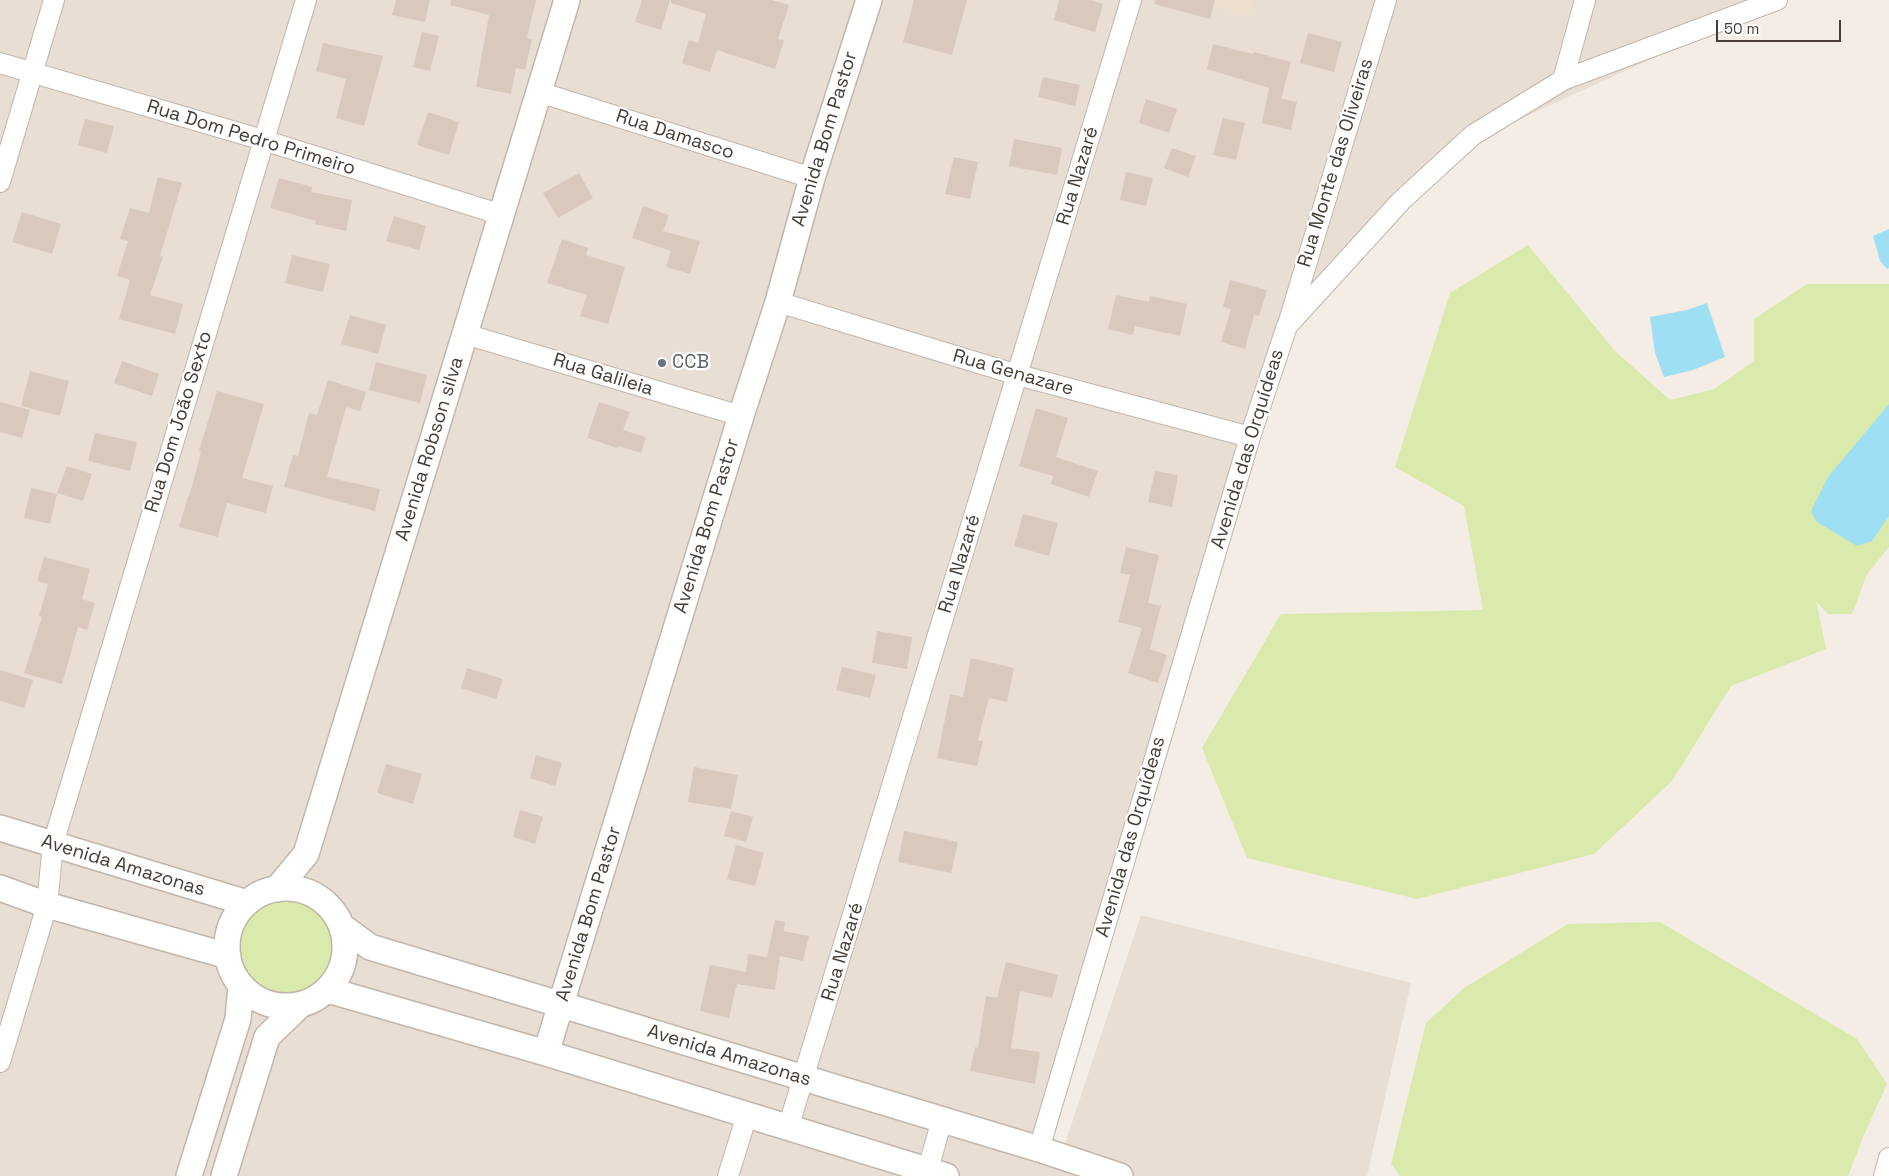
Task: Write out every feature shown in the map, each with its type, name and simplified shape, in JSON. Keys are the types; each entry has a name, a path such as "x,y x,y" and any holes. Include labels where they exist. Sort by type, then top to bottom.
{"street":[{"path":"0,182 54,0"},
{"name":"Rua Dom João Sexto","path":"0,1062 47,905 53,844 306,0"},
{"name":"Avenida Robson silva","path":"277,889 306,854 567,0"},
{"name":"Avenida Bom Pastor","path":"546,1053 741,416 778,302 812,178 868,0"},
{"name":"Rua Nazaré","path":"788,1128 1131,0"},
{"name":"Rua Monte das Oliveiras","path":"1287,326 1386,0"},
{"path":"1563,80 1585,0"},
{"name":"Avenida das Orquídeas","path":"1039,1149 1250,437 1287,326 1400,201 1473,135 1563,80 1777,0"},
{"name":"Rua Dom Pedro Primeiro","path":"0,63 264,140 502,215"},
{"name":"Rua Damasco","path":"539,92 812,178"},
{"name":"Rua Genazare","path":"778,302 1018,375 1250,437"},
{"name":"Rua Galileia","path":"466,334 741,416"},
{"name":"Avenida Amazonas","path":"0,828 247,903"},
{"path":"306,854 321,898"},
{"path":"0,888 47,905 228,956"},
{"path":"277,889 304,890 321,898 334,911 343,926 345,961 338,977 328,990 315,999 300,1005 284,1006 268,1003 254,996 232,972 228,956 228,936 235,918 247,903 264,892 277,889"},
{"name":"Avenida Amazonas","path":"343,926 370,947 1039,1149 1116,1175"},
{"path":"189,1176 238,1019 242,985"},
{"path":"328,990 546,1053 933,1174 942,1120"},
{"path":"224,1176 267,1037 300,1005"},
{"path":"728,1176 747,1115"},
{"path":"1884,1176 1889,1158"}],"shaded area":[{"path":"0,0 1780,0 1461,146 1287,326 1039,1149 1061,1156 1141,915 1411,983 1367,1176 0,1176"},
{"path":"1193,0 1254,0 1249,17"}],"green space":[{"path":"1528,245 1615,351 1670,400 1714,389 1754,361 1754,319 1807,284 1889,284 1889,547 1867,574 1852,614 1828,614 1816,601 1826,649 1731,686 1672,781 1594,854 1417,899 1247,858 1202,748 1281,614 1483,610 1464,506 1395,467 1450,293"},
{"path":"285,894 305,898 321,909 332,925 336,945 332,965 321,981 305,992 285,996 265,992 249,981 238,965 234,945 238,925 249,909 265,898"},
{"path":"1660,922 1857,1039 1887,1084 1848,1176 1400,1176 1391,1164 1426,1023 1464,988 1568,924"}],"water":[{"path":"1889,229 1889,268 1887,269 1880,261 1873,236"},
{"path":"1707,303 1725,357 1693,370 1664,377 1655,353 1650,317 1687,310"},
{"path":"1889,404 1889,516 1872,541 1857,546 1817,522 1811,511 1828,477"}],"building":[{"path":"396,0 430,0 425,22 392,15"},
{"path":"451,0 536,0 527,38 532,39 525,70 516,68 511,94 476,87 489,15 450,5"},
{"path":"642,0 670,0 661,30 635,22"},
{"path":"671,0 772,0 789,5 778,39 784,40 775,69 717,50 710,72 682,63 689,40 698,43 706,14 671,3"},
{"path":"914,0 967,0 952,55 903,42"},
{"path":"1059,0 1091,0 1103,4 1095,32 1054,20"},
{"path":"1155,0 1215,0 1210,19 1154,4"},
{"path":"422,32 439,36 430,71 413,67"},
{"path":"1308,33 1342,42 1334,72 1300,63"},
{"path":"323,43 383,56 364,126 336,118 346,79 316,71"},
{"path":"1213,44 1291,62 1281,99 1297,102 1291,130 1262,123 1269,88 1207,69"},
{"path":"1043,77 1080,85 1075,106 1038,97"},
{"path":"1146,99 1177,109 1169,133 1139,123"},
{"path":"428,112 459,122 449,155 417,145"},
{"path":"1223,118 1245,123 1236,160 1213,155"},
{"path":"85,119 114,126 107,153 78,145"},
{"path":"1014,139 1062,148 1057,175 1009,166"},
{"path":"1172,148 1196,156 1188,177 1164,168"},
{"path":"954,157 978,162 970,199 945,194"},
{"path":"1126,172 1153,178 1146,206 1120,200"},
{"path":"579,173 593,198 558,218 543,193"},
{"path":"158,177 182,183 160,256 163,257 150,295 183,304 175,334 119,319 130,280 117,276 128,241 120,239 130,208 149,213"},
{"path":"279,178 312,187 311,192 352,200 346,231 315,224 316,221 270,208"},
{"path":"643,206 669,215 663,231 700,241 690,274 666,267 671,251 632,238"},
{"path":"22,212 61,224 52,254 12,242"},
{"path":"394,216 426,226 419,250 386,241"},
{"path":"562,239 588,248 586,255 625,267 608,324 580,316 587,295 547,283"},
{"path":"292,255 330,264 323,292 285,283"},
{"path":"1230,280 1267,290 1259,316 1254,315 1245,349 1221,342 1231,309 1223,307"},
{"path":"1116,295 1149,302 1150,296 1187,304 1180,336 1135,326 1133,335 1108,329"},
{"path":"350,315 386,325 378,354 341,344"},
{"path":"122,361 159,374 152,396 114,383"},
{"path":"376,362 427,375 420,403 369,390"},
{"path":"30,371 69,381 60,416 21,406"},
{"path":"328,380 366,392 360,411 346,407 327,477 380,489 375,511 284,487 293,455 298,456 309,413 317,415"},
{"path":"217,391 264,404 242,478 273,486 266,513 227,503 218,537 179,527 189,497 201,452 199,451"},
{"path":"0,402 30,410 22,438 0,432"},
{"path":"599,402 630,412 623,430 646,437 641,453 618,446 617,448 587,438"},
{"path":"1036,408 1068,418 1056,457 1098,471 1089,497 1051,484 1053,476 1019,466"},
{"path":"95,433 137,442 130,471 88,461"},
{"path":"67,466 92,474 83,501 57,493"},
{"path":"1155,471 1178,475 1172,507 1148,502"},
{"path":"31,488 57,494 50,524 24,518"},
{"path":"1023,514 1058,523 1049,556 1014,546"},
{"path":"1126,547 1159,555 1148,603 1161,606 1150,649 1167,655 1158,683 1128,673 1142,628 1118,622 1130,575 1120,573"},
{"path":"44,557 90,569 82,599 95,603 87,630 78,627 62,684 24,673 42,617 39,616 48,584 37,581"},
{"path":"877,631 912,637 907,669 872,663"},
{"path":"971,658 1014,668 1007,702 989,698 978,740 983,741 977,766 937,758 950,694 963,697"},
{"path":"842,667 876,675 870,698 836,690"},
{"path":"467,668 503,679 496,699 461,688"},
{"path":"0,670 33,680 24,708 0,701"},
{"path":"536,755 562,763 555,786 530,778"},
{"path":"386,764 422,774 413,804 377,793"},
{"path":"694,767 738,775 731,809 688,802"},
{"path":"520,810 543,817 535,844 513,837"},
{"path":"731,811 753,817 746,842 724,836"},
{"path":"904,831 958,842 951,873 898,862"},
{"path":"736,845 764,853 755,886 727,879"},
{"path":"775,920 785,922 784,931 809,936 803,961 780,956 775,990 737,984 729,1018 700,1011 710,965 746,972 748,954 767,957"},
{"path":"1006,962 1058,975 1052,998 1020,991 1011,1048 1040,1052 1035,1084 970,1071 975,1047 978,1048 986,996 997,998"}],"place":[{"name":"CCB","path":"662,363"}]}
